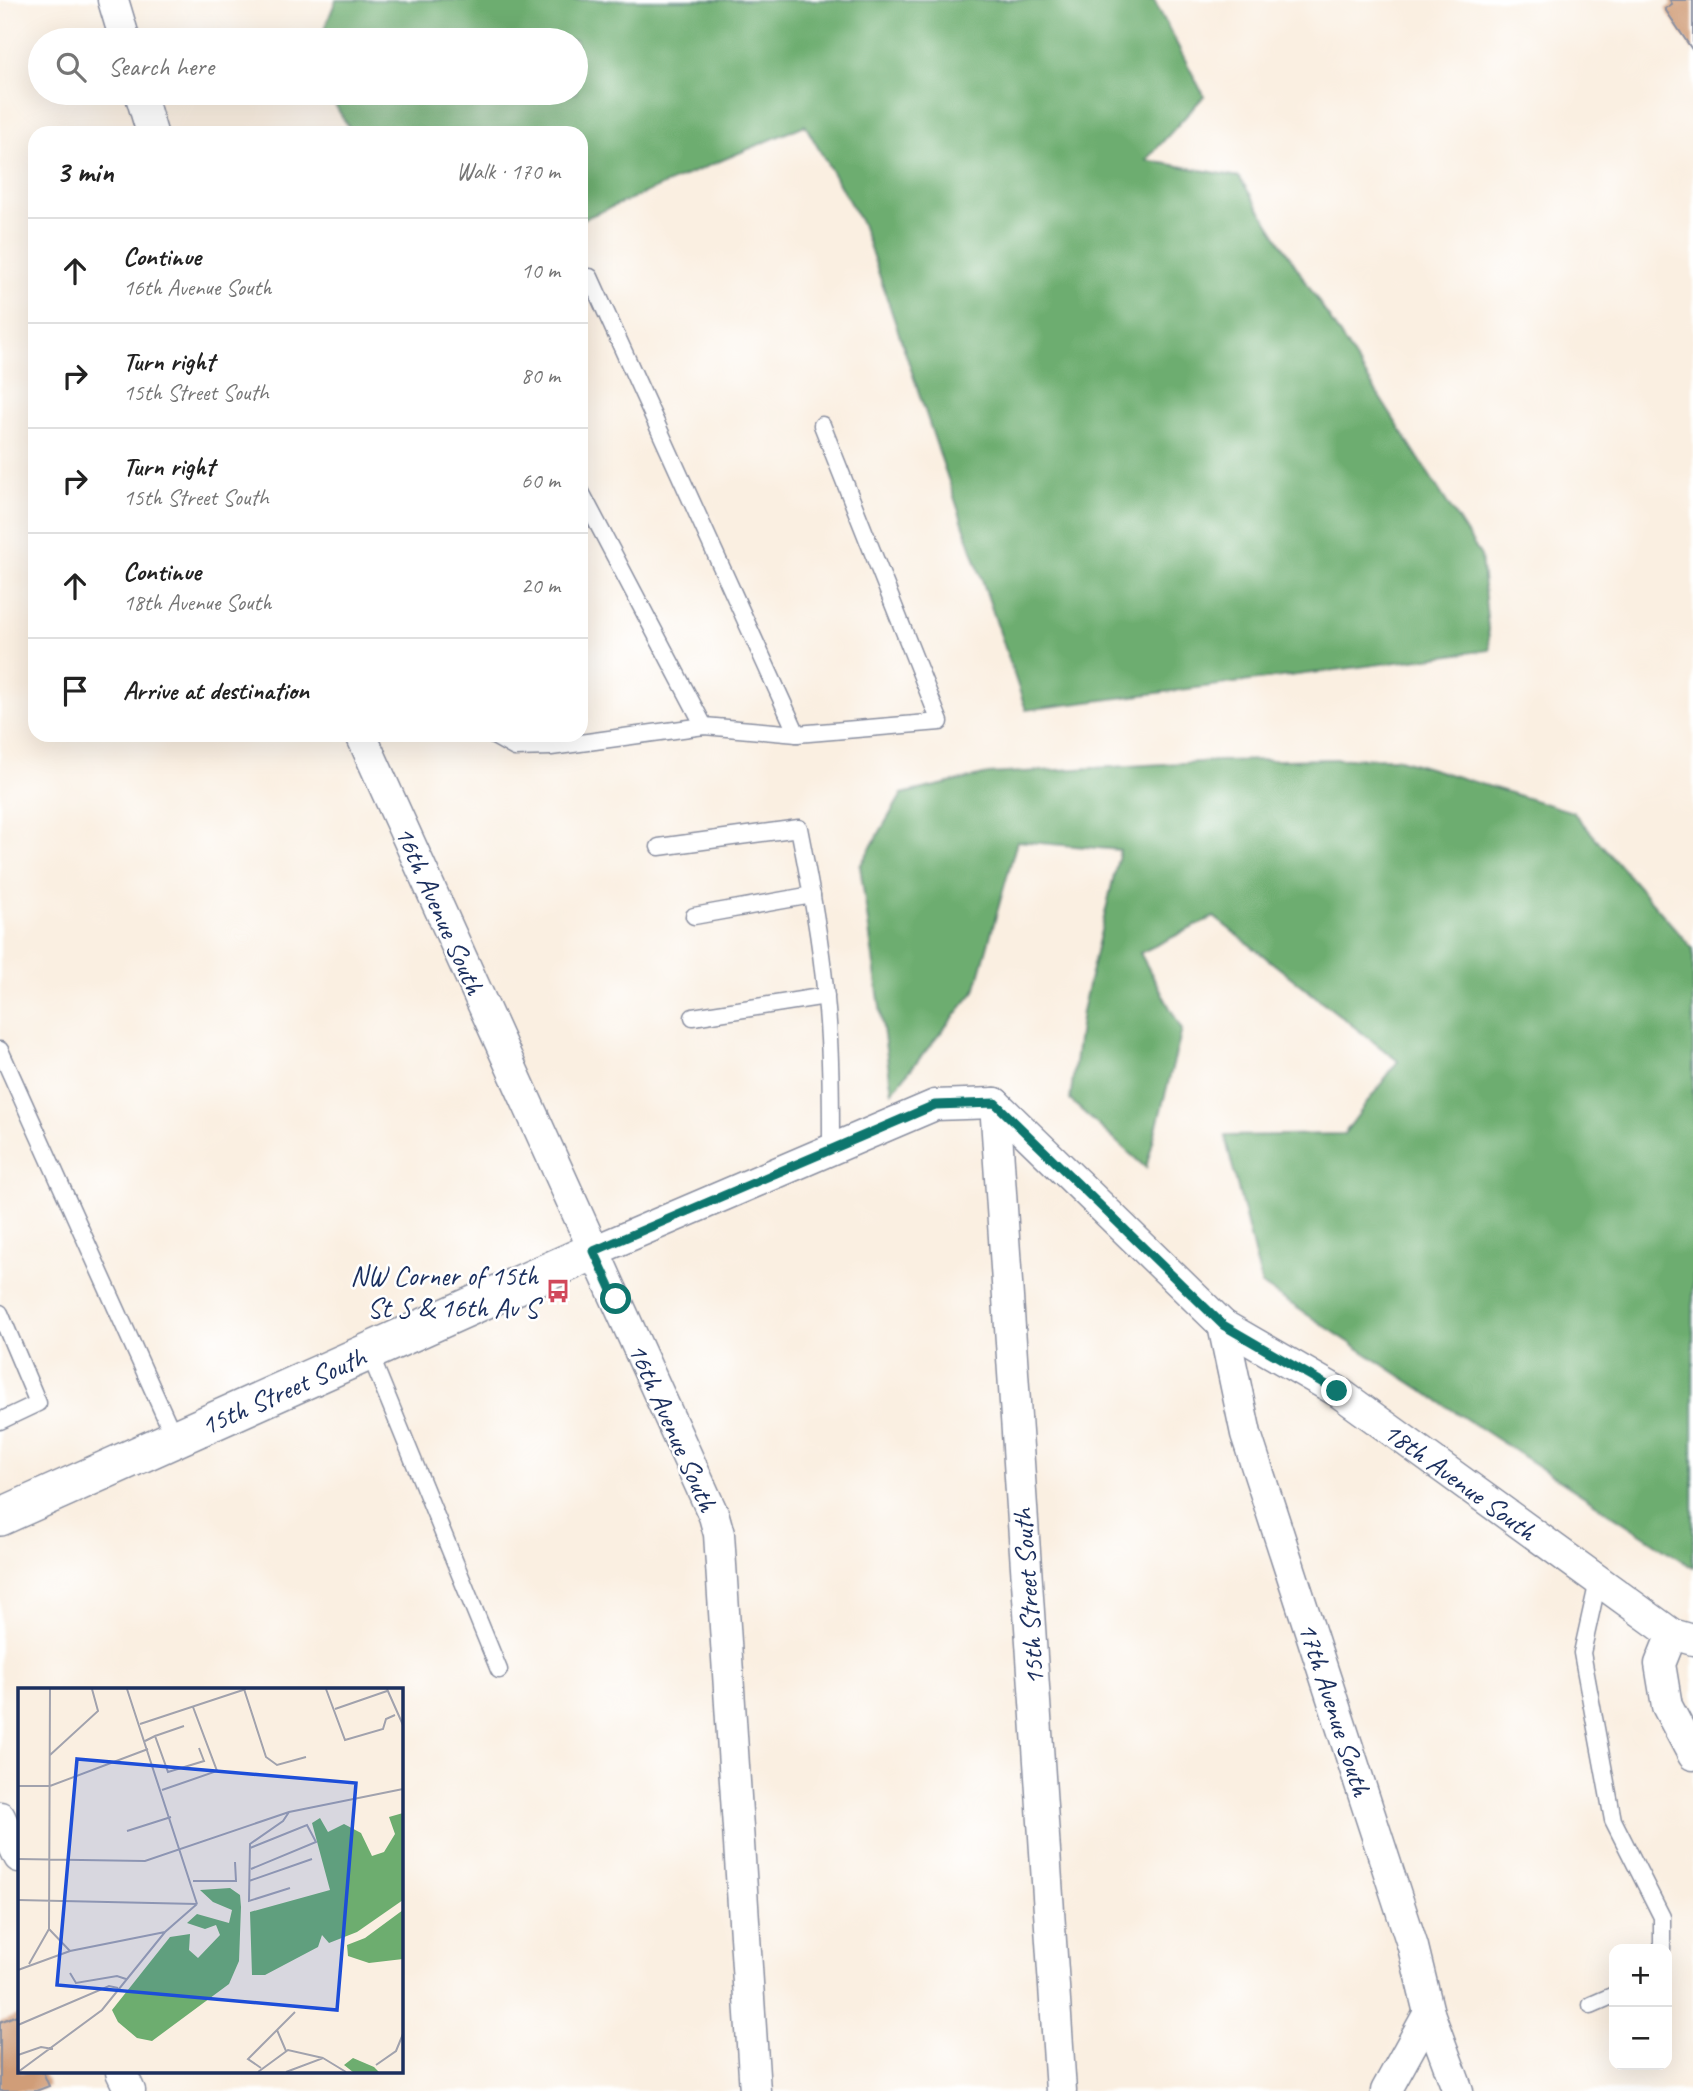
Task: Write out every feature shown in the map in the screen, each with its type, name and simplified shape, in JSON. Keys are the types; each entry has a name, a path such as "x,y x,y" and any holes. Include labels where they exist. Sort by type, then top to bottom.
{"street":[{"path":"113,0 121,28"},
{"path":"144,105 150,126"},
{"name":"16th Avenue South","path":"364,742 714,1516 719,1534 755,2091"},
{"path":"995,1103 1223,1325"},
{"name":"15th Street South","path":"0,1517 594,1251 935,1105 995,1103 1061,2091"},
{"name":"18th Avenue South","path":"1223,1325 1337,1391 1598,1581 1683,1637"},
{"name":"17th Avenue South","path":"1223,1325 1246,1434 1408,1933 1429,2013 1458,2091"},
{"path":"1683,1637 1660,1664 1667,1706 1693,1755"},
{"path":"0,1817 18,1855"},
{"path":"1386,2091 1429,2013"},
{"path":"122,2074 130,2091"}],"lane":[{"path":"590,277 797,734"},
{"path":"588,737 704,726 797,734 940,722 822,425"},
{"path":"588,505 704,726"},
{"path":"504,742 515,748 543,742"},
{"path":"659,847 799,828 812,895 826,996 831,1150"},
{"path":"694,916 812,895"},
{"path":"693,1017 826,996"},
{"path":"0,1050 175,1439"},
{"path":"0,1313 38,1403 0,1421"},
{"path":"369,1352 499,1670"},
{"path":"1598,1581 1582,1653 1613,1821 1662,1917 1662,1944"},
{"path":"1591,2005 1609,1997"}],"green space":[{"path":"336,0 1154,0 1204,96 1146,160 1239,177 1481,556 1490,650 1026,710 862,224 805,125 588,217 588,126 348,126 335,105 588,105 588,28 325,28"},
{"path":"1396,758 1573,812 1693,949 1693,1568 1262,1285 1225,1136 1344,1134 1398,1061 1214,917 1140,953 1182,1030 1146,1168 1070,1100 1082,1011 1120,850 1017,841 975,991 892,1092 860,866 902,794 988,774 1217,761"}],"building":[{"path":"1670,0 1693,0 1693,51 1665,9 1672,4"},
{"path":"18,2014 18,2074 44,2074 49,2086 36,2091 0,2091 0,2022"}],"place":[{"name":"NW Corner of 15th St S & 16th Av S","path":"558,1291"}],"route":[{"path":"616,1299 594,1251 935,1105 995,1103 1223,1325 1337,1391"}]}
